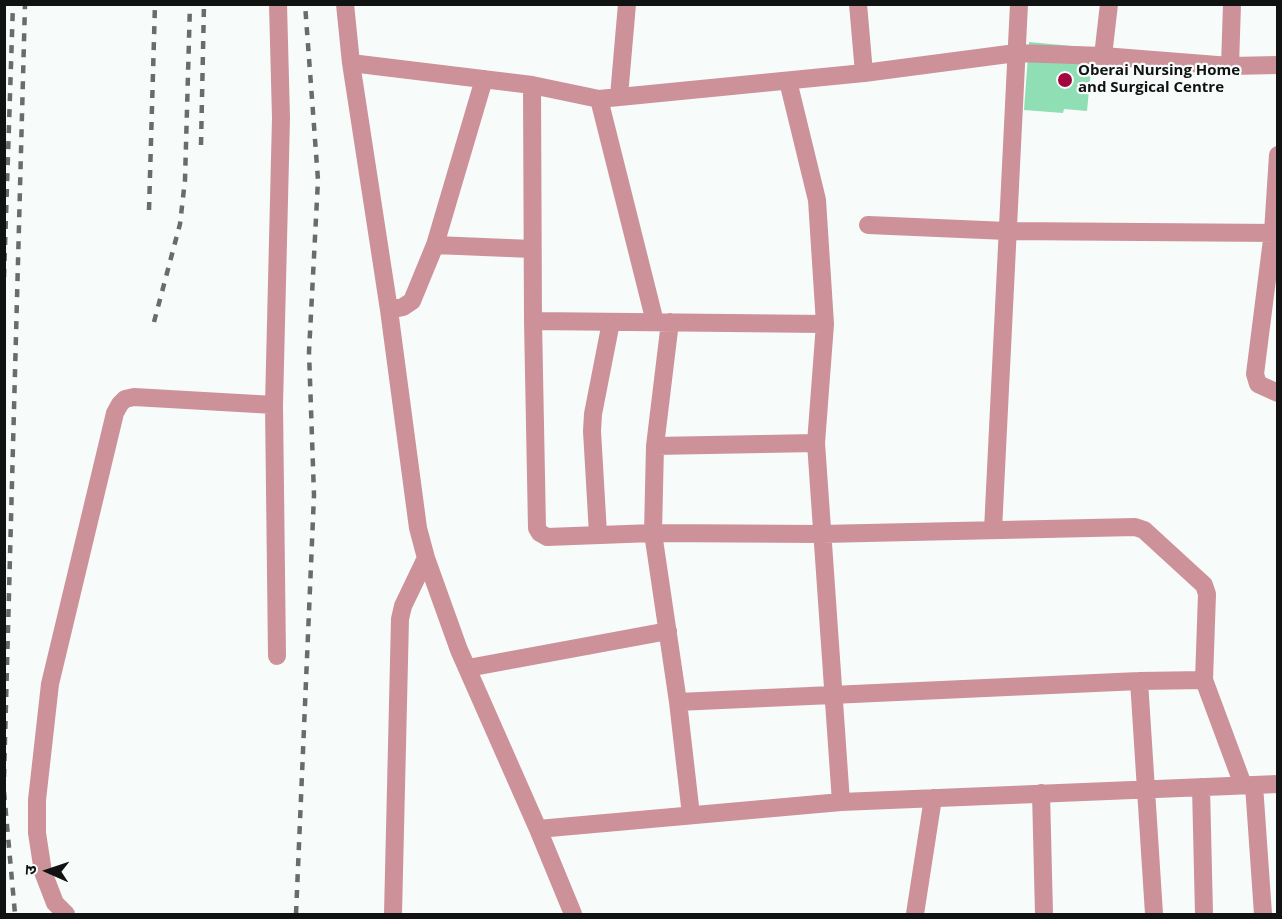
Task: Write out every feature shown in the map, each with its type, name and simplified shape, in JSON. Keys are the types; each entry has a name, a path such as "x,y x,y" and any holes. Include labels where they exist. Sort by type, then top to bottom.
{"street":[{"path":"277,656 274,405 281,118 278,4"},
{"path":"345,4 351,63 389,310 418,528 426,558 459,650 538,829 573,915"},
{"path":"620,96 627,4"},
{"path":"858,4 864,73"},
{"path":"993,530 1019,4"},
{"path":"1103,56 1109,4"},
{"path":"1230,66 1232,4"},
{"path":"351,63 532,85 599,99 864,73 1016,53 1103,56 1230,66 1278,65"},
{"path":"389,310 404,307 412,301 435,245 484,79"},
{"path":"788,81 817,200 825,324 816,443 841,802"},
{"path":"532,85 532,321 537,528 540,533 547,537 653,532 822,534 1135,527 1144,530 1204,585 1207,594 1204,680 1249,785 1263,915"},
{"path":"599,99 662,322 653,532 678,702 691,815"},
{"path":"1278,155 1275,232 1255,374 1258,384 1278,393"},
{"path":"868,225 1007,231 1275,232"},
{"path":"435,245 532,249"},
{"path":"532,321 825,324"},
{"path":"598,534 593,414 611,322"},
{"path":"66,915 55,903 44,872 37,833 37,800 50,684 115,412 125,399 134,397 274,405"},
{"path":"655,446 816,443"},
{"path":"393,915 400,619 403,606 426,558"},
{"path":"468,668 668,631"},
{"path":"678,702 1204,680"},
{"path":"1139,681 1154,915"},
{"path":"538,829 841,802 1278,784"},
{"path":"1202,787 1204,915"},
{"path":"1041,794 1044,915"},
{"path":"915,915 933,798"}],"building":[{"path":"1029,42 1083,47 1081,69 1091,70 1087,111 1064,109 1063,113 1024,110"}],"railway":[{"path":"4,277 13,4"},
{"path":"4,777 25,4"},
{"path":"149,210 155,4"},
{"path":"154,322 180,224 185,180 190,4"},
{"path":"201,145 204,4"},
{"path":"296,914 314,495 309,352 318,180 305,4"},
{"path":"4,792 15,914"}],"place":[{"name":"Oberai Nursing Home and Surgical Centre","path":"1065,80"}]}
